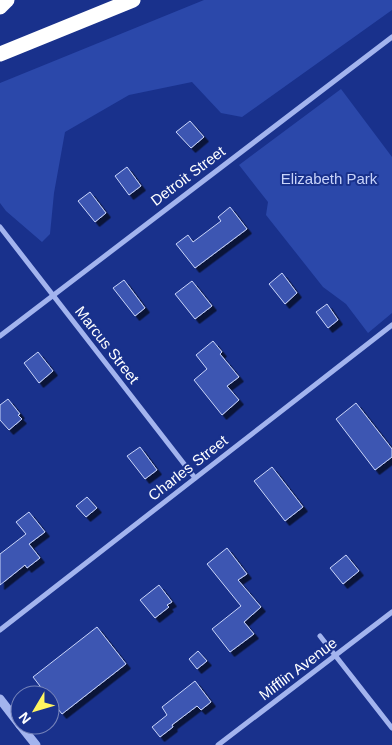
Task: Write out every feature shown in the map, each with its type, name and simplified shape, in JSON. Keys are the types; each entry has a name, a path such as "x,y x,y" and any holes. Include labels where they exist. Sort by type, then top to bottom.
{"highway":[{"path":"0,7 7,0"},
{"path":"0,54 133,0"}],"street":[{"name":"Detroit Street","path":"0,336 392,37"},
{"name":"Marcus Street","path":"0,227 195,478"},
{"name":"Charles Street","path":"0,630 392,326"},
{"name":"Mifflin Avenue","path":"218,745 392,612"},
{"path":"320,636 392,728"},
{"path":"0,699 10,712"},
{"path":"28,735 36,745"}],"green space":[{"path":"204,0 392,0 392,10 242,117 221,113 192,82 129,95 65,132 54,193 50,234 42,242 6,211 0,203 0,83"},
{"name":"Elizabeth Park","path":"341,89 392,157 392,313 368,333 346,304 323,287 266,215 268,202 239,165"}],"building":[{"path":"190,121 204,137 191,148 176,132"},
{"path":"127,167 141,186 129,195 115,176"},
{"path":"90,192 106,213 95,222 78,201"},
{"path":"230,207 247,229 195,268 176,244 188,235 193,242 221,221 218,217"},
{"path":"282,273 297,293 285,304 269,284"},
{"path":"124,280 145,308 135,316 113,288"},
{"path":"192,281 212,306 195,319 175,294"},
{"path":"327,304 338,320 328,328 316,312"},
{"path":"213,341 222,352 220,354 239,377 227,386 239,400 222,415 194,380 207,369 196,355"},
{"path":"38,352 53,371 39,383 24,363"},
{"path":"8,399 22,419 9,430 0,420 0,405"},
{"path":"356,403 392,449 392,457 375,470 336,419"},
{"path":"140,447 157,470 145,479 127,456"},
{"path":"272,467 303,507 285,521 254,481"},
{"path":"87,497 97,508 86,517 76,506"},
{"path":"29,512 45,532 29,544 40,558 27,568 25,565 0,585 0,554 26,534 16,522"},
{"path":"227,548 247,574 238,580 261,607 244,622 254,634 230,652 212,629 241,606 207,564"},
{"path":"346,555 359,571 343,584 330,568"},
{"path":"159,585 172,602 167,605 169,607 155,618 140,600"},
{"path":"97,627 126,664 62,714 60,712 60,685 39,685 33,677"},
{"path":"198,651 207,661 197,669 189,659"},
{"path":"195,681 211,702 201,710 197,706 160,737 152,727 167,715 162,707"}]}
